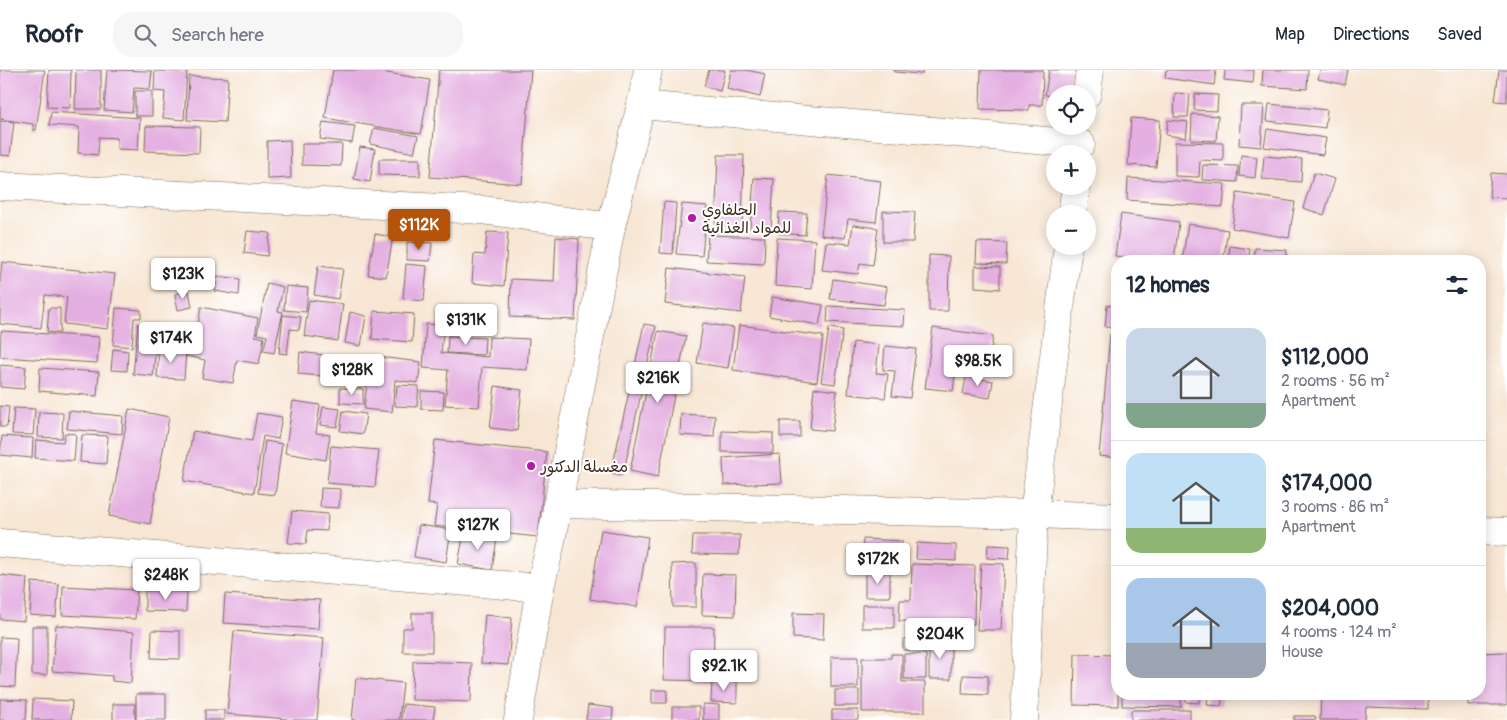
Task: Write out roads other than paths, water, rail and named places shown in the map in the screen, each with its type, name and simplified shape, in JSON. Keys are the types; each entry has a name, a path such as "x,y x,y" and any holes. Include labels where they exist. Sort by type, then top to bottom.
{"street":[{"path":"518,720 540,588 550,546 610,227 648,70"},
{"path":"1088,85 1090,70"},
{"path":"641,105 1081,141"},
{"path":"0,186 482,210 610,227"},
{"path":"1024,720 1034,514 1067,255"},
{"path":"558,504 1111,517"},
{"path":"1486,531 1507,532"},
{"path":"0,543 540,588"}],"place":[{"name":"الحلفاوي للمواد الغذائية","path":"692,218"},
{"name":"مغسلة الدكتور","path":"531,466"}]}
